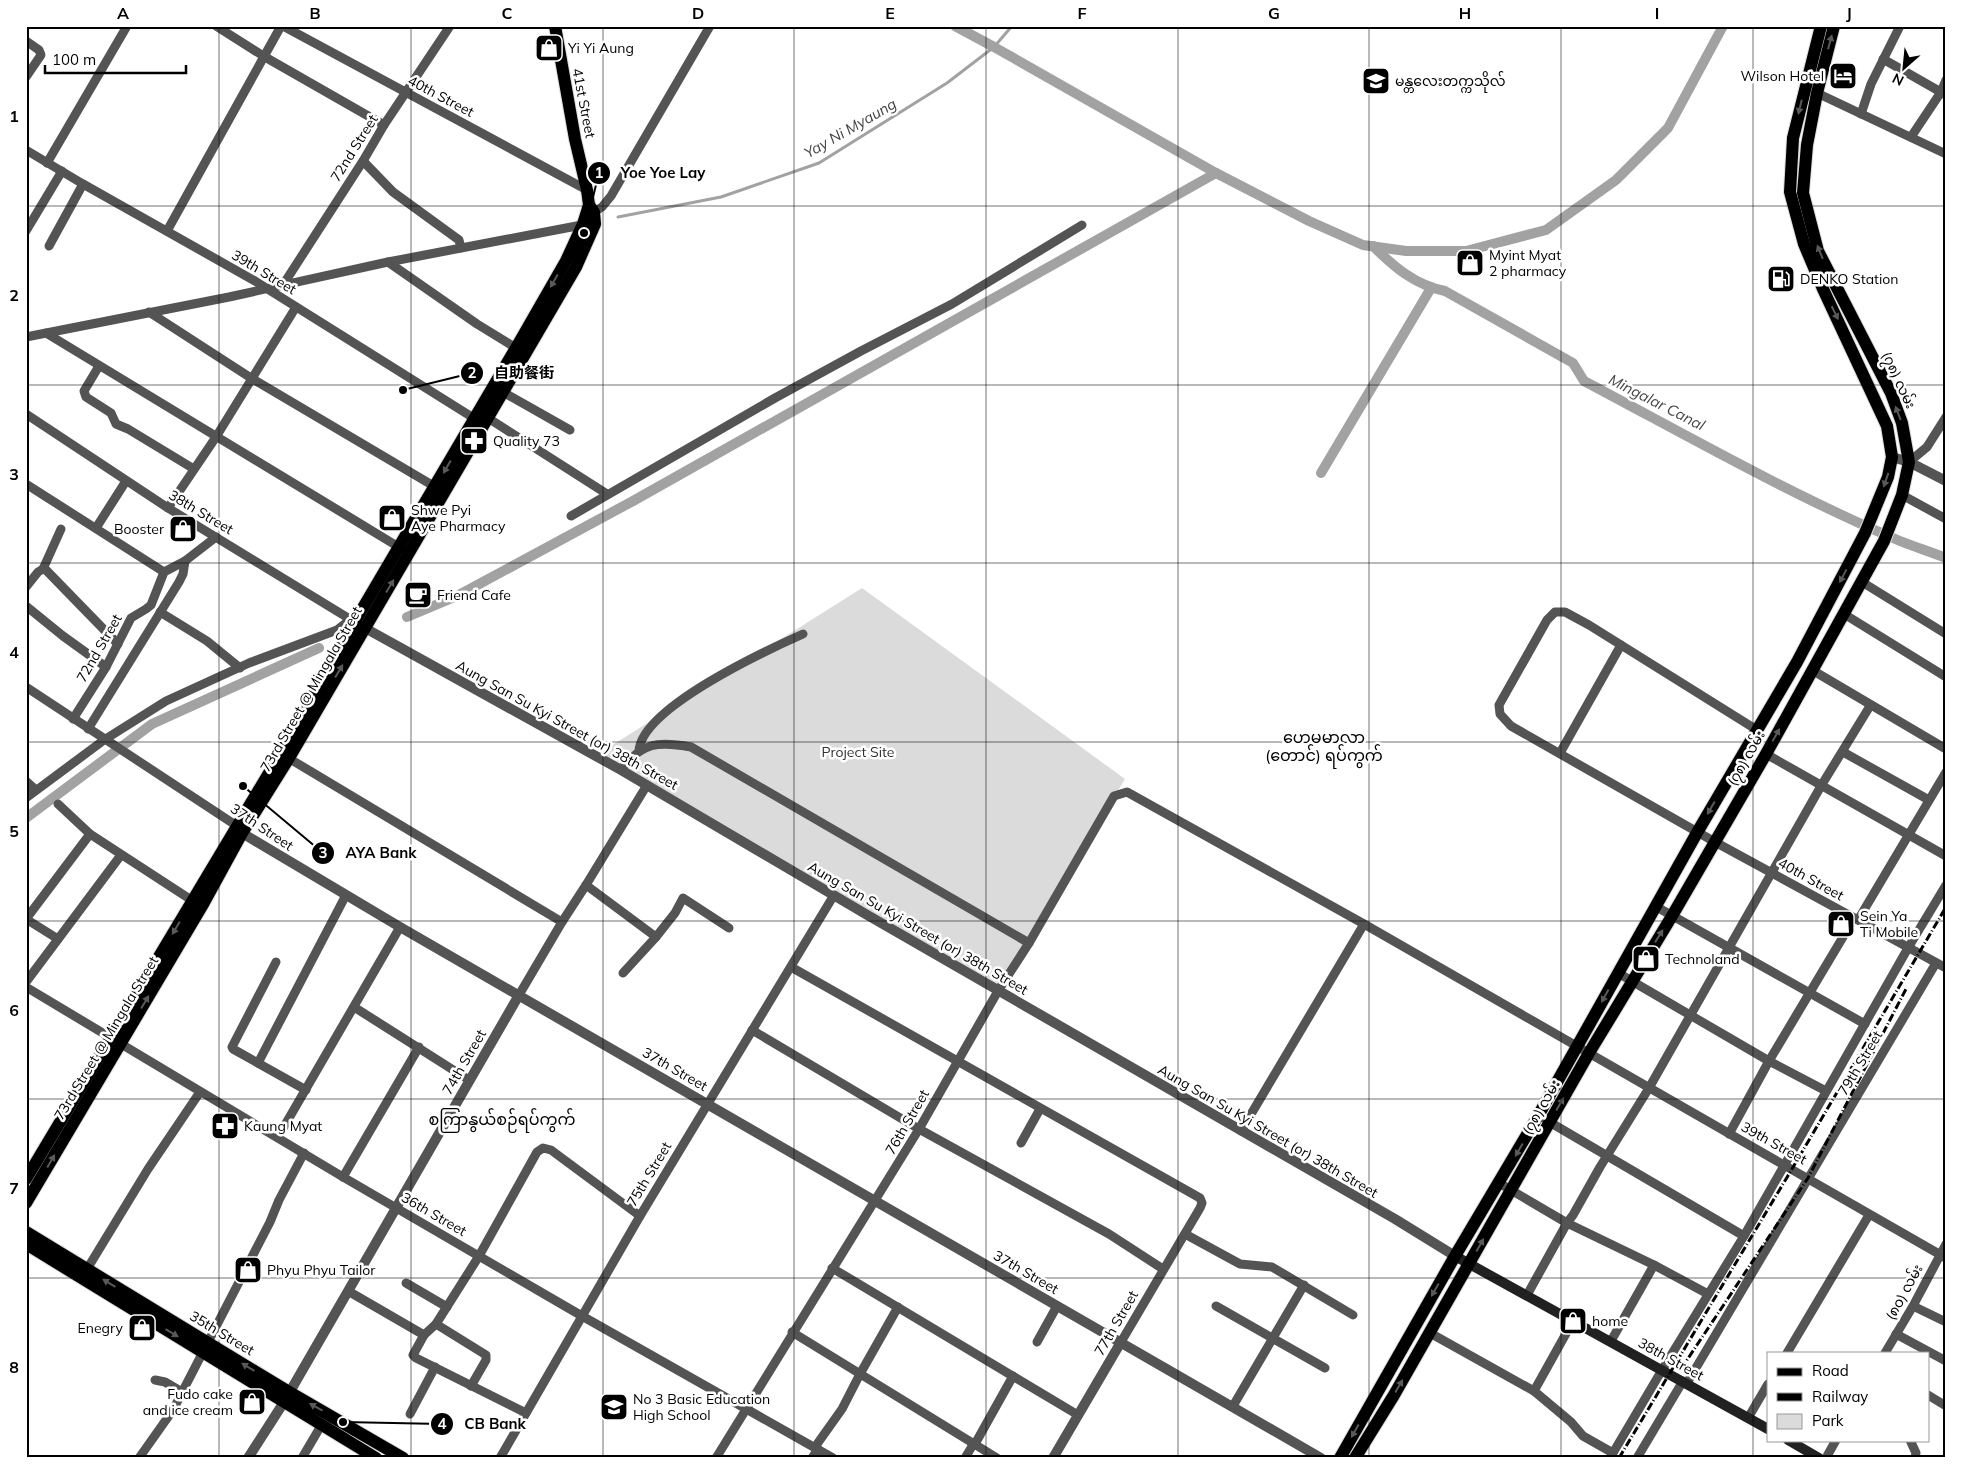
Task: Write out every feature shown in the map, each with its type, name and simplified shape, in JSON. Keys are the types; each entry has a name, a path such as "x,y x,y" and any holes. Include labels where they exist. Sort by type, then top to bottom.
{"main road":[{"name":"(၇၈) လမ်း","path":"1355,1458 1430,1333 1511,1190 1577,1046 1698,831 1797,662 1866,533 1888,477 1892,457 1887,426 1804,244 1790,192 1793,138 1821,26"},
{"name":"(၇၈) လမ်း","path":"1340,1458 1455,1256 1499,1183 1589,1052 1672,916 1766,754 1862,582 1884,541 1902,495 1909,462 1902,423 1891,394 1818,251 1803,193 1807,145 1817,93 1834,26"},
{"name":"41st Street","path":"553,28 587,190 590,216"},
{"name":"73rd Street @ Mingala Street","path":"26,1179 115,1041 285,755 357,623 404,550 482,420 571,264 590,216"},
{"name":"73rd Street @ Mingala Street","path":"482,420 503,392 521,350"},
{"name":"73rd Street @ Mingala Street","path":"26,1203 115,1041"},
{"name":"35th Street","path":"26,1232 84,1274"},
{"name":"35th Street","path":"26,1244 84,1274 287,1397 403,1458"},
{"name":"38th Street","path":"1455,1256 1767,1428"},
{"name":"35th Street","path":"287,1397 322,1424 374,1457"},
{"path":"1791,1442 1819,1458"}],"street":[{"path":"47,163 127,26"},
{"path":"216,26 265,57 384,125"},
{"path":"167,231 282,26"},
{"name":"40th Street","path":"282,26 587,190"},
{"name":"72nd Street","path":"283,285 364,161 384,125 450,26"},
{"path":"26,337 461,248 590,216 602,207 611,196 710,26"},
{"path":"1860,114 1871,84 1900,26"},
{"path":"26,41 39,50 41,55 26,76"},
{"path":"1883,59 1943,93"},
{"path":"1911,137 1943,93 1946,80"},
{"path":"1817,93 1946,154"},
{"name":"39th Street","path":"26,150 267,288 607,494"},
{"path":"364,161 393,192 459,240 461,248"},
{"path":"26,231 62,171"},
{"path":"49,246 83,184"},
{"path":"571,516 854,354 952,304 1082,225"},
{"path":"388,262 477,324 521,350"},
{"path":"168,508 216,437 296,307"},
{"path":"148,312 251,378 440,490"},
{"path":"46,333 404,550"},
{"path":"98,366 84,391 86,397 111,413 116,424 128,429 194,469"},
{"path":"503,392 570,430"},
{"name":"38th Street","path":"27,417 168,508 357,623"},
{"path":"1909,462 1927,447 1946,417"},
{"path":"1892,457 1909,462 1946,481"},
{"path":"96,528 126,481"},
{"path":"26,484 164,572 185,562 216,537"},
{"path":"1902,495 1946,519"},
{"path":"26,587 38,572 43,569 61,529"},
{"path":"88,729 183,574 185,562"},
{"path":"43,569 118,644"},
{"name":"72nd Street","path":"73,719 106,666 131,618 151,605 164,572"},
{"path":"1862,582 1946,634"},
{"path":"26,606 63,636 106,666"},
{"path":"160,612 207,641 240,668"},
{"name":"40th Street","path":"1621,645 1565,612 1555,612 1547,620 1499,705 1500,714 1511,726 1715,842 1946,968"},
{"path":"1844,614 1946,676"},
{"path":"26,798 166,701 240,668 357,623"},
{"name":"Aung San Su Kyi Street (or) 38th Street","path":"357,623 621,770 834,896 1455,1256"},
{"path":"639,751 640,743 655,723 684,698 736,666 803,634"},
{"path":"1560,753 1621,645 1757,730"},
{"path":"1812,670 1870,706 1946,749"},
{"name":"37th Street","path":"26,687 240,830 346,895 1321,1458"},
{"path":"1527,1296 1567,1223 1649,1088 1821,786 1870,706"},
{"path":"621,770 639,751 651,744 672,743 691,747 1029,943"},
{"path":"1843,752 1929,800"},
{"path":"1766,754 1946,856"},
{"path":"285,755 562,922"},
{"path":"1858,920 1946,772"},
{"path":"26,781 36,790"},
{"name":"74th Street","path":"248,1458 287,1397 562,922 647,785"},
{"name":"39th Street","path":"1114,796 1127,792 1364,924 1943,1256"},
{"name":"76th Street","path":"716,1458 792,1332 876,1201 1114,796"},
{"path":"58,804 90,834 197,904"},
{"path":"58,939 26,919 90,834"},
{"path":"26,982 121,855"},
{"name":"79th Street","path":"1612,1456 1744,1236 1946,884"},
{"path":"586,885 656,937"},
{"path":"258,1063 346,895"},
{"name":"75th Street","path":"500,1458 640,1216 834,896"},
{"path":"623,973 656,937 675,913 683,898 729,928"},
{"path":"1656,906 1865,1024"},
{"path":"1241,1131 1364,924"},
{"path":"278,1138 400,927"},
{"path":"1729,1134 1769,1061 1843,938"},
{"path":"276,962 232,1044 233,1049 306,1090"},
{"name":"79th Street","path":"1637,1458 1685,1382 1936,963"},
{"path":"791,967 1040,1109 1022,1143"},
{"path":"1618,973 1769,1061 1826,1091"},
{"name":"36th Street","path":"26,987 343,1177 582,1316 833,1458"},
{"path":"354,1007 469,1080"},
{"path":"752,1030 919,1129 1109,1234 1163,1269"},
{"path":"343,1177 419,1047"},
{"path":"84,1274 148,1169 200,1092"},
{"name":"77th Street","path":"1040,1109 1200,1198 1202,1203 1053,1458"},
{"path":"1544,1119 1744,1236"},
{"path":"526,1413 413,1355 424,1335 436,1324 447,1307 479,1256 537,1152 543,1148 551,1150 640,1216"},
{"path":"140,1458 173,1410 304,1153"},
{"path":"1499,1183 1567,1223 1654,1265 1708,1294"},
{"path":"1788,1352 1869,1215"},
{"path":"1185,1234 1232,1260 1251,1266 1272,1267 1353,1316"},
{"name":"(၈၀) လမ်း","path":"1886,1352 1943,1256 1946,1244"},
{"path":"1610,1341 1654,1265"},
{"path":"832,1268 1078,1415"},
{"path":"406,1283 447,1307"},
{"path":"1233,1406 1304,1285"},
{"path":"348,1291 424,1335"},
{"path":"1037,1342 1057,1306"},
{"path":"1216,1306 1325,1368"},
{"path":"1913,1306 1946,1322"},
{"path":"812,1458 816,1448 842,1408 898,1308"},
{"path":"1534,1391 1573,1320"},
{"path":"436,1324 486,1356 486,1360 471,1386"},
{"path":"792,1332 997,1458"},
{"path":"1430,1333 1534,1391 1571,1422 1583,1436 1612,1456"},
{"path":"1896,1334 1929,1352"},
{"path":"1930,1352 1946,1361"},
{"path":"410,1414 435,1367"},
{"path":"966,1458 1013,1376"},
{"path":"155,1380 165,1382 182,1392"},
{"path":"1748,1418 1767,1386"},
{"path":"1930,1397 1946,1406"},
{"path":"302,1458 322,1424"},
{"path":"1826,1458 1835,1442"},
{"path":"1911,1442 1916,1453 1915,1458"}],"green space":[{"name":"Project Site","path":"862,588 1125,779 998,991 595,756"}],"waterway":[{"path":"955,26 1216,173 1309,221 1363,245 1406,251 1466,251 1546,230 1616,180 1668,128 1723,26"},
{"name":"Yay Ni Myaung","path":"618,217 721,197 819,163 947,83 994,47 1012,26"},
{"path":"407,617 457,596 633,501 1216,173"},
{"name":"Mingalar Canal","path":"1373,246 1397,268 1415,280 1445,291 1573,363 1584,381 1819,504 1900,541 1946,558"},
{"path":"1321,473 1431,288"},
{"path":"26,818 152,724 319,648"}],"railway":[{"path":"1619,1458 1946,907"},
{"path":"1681,1369 1808,1178 1906,989"}],"place":[{"name":"Yi Yi Aung","path":"549,48"},
{"name":"Wilson Hotel","path":"1843,76"},
{"name":"မန္တလေးတက္ကသိုလ်","path":"1376,81"},
{"name":"Yoe Yoe Lay","path":"584,233"},
{"name":"Myint Myat 2 pharmacy","path":"1470,263"},
{"name":"DENKO Station","path":"1781,279"},
{"name":"自助餐街","path":"403,390"},
{"name":"Quality 73","path":"474,441"},
{"name":"Shwe Pyi Aye Pharmacy","path":"392,518"},
{"name":"Booster","path":"183,529"},
{"name":"Friend Cafe","path":"418,595"},
{"name":"AYA Bank","path":"243,786"},
{"name":"Sein Ya Ti Mobile","path":"1841,924"},
{"name":"Technoland","path":"1646,959"},
{"name":"Kaung Myat","path":"225,1126"},
{"name":"Phyu Phyu Tailor","path":"248,1270"},
{"name":"home","path":"1573,1321"},
{"name":"Enegry","path":"142,1328"},
{"name":"Fudo cake and ice cream","path":"252,1402"},
{"name":"No 3 Basic Education High School","path":"614,1407"},
{"name":"CB Bank","path":"343,1422"}],"district":[{"name":"ဟေမမာလာ (တောင်) ရပ်ကွက်","path":"1324,746"},
{"name":"စကြာနွယ်စဉ်ရပ်ကွက်","path":"502,1119"}]}
